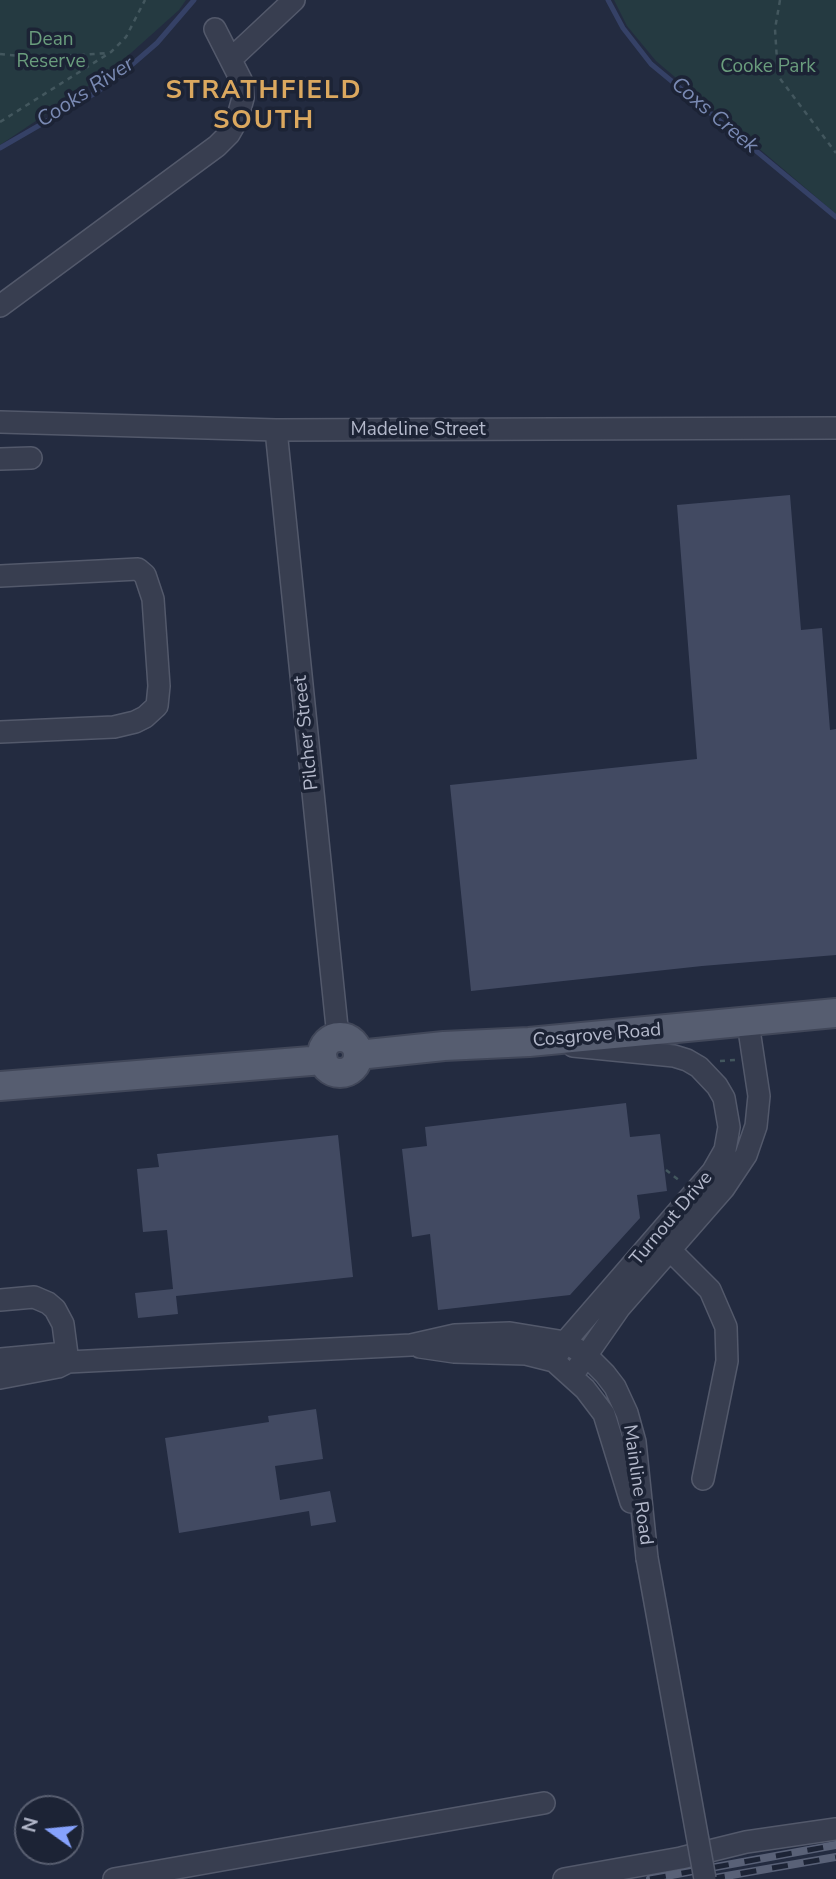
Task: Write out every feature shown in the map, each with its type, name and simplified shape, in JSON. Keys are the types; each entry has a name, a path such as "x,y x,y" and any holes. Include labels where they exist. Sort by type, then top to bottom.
{"main road":[{"name":"Cosgrove Road","path":"348,1046 444,1046 529,1042 836,1013"},
{"path":"0,1086 323,1060 329,1070 346,1072 355,1066 348,1046"}],"street":[{"path":"231,59 294,0"},
{"path":"0,306 229,134 237,120 243,97 242,82 215,29"},
{"name":"Madeline Street","path":"0,422 276,430 836,428"},
{"name":"Pilcher Street","path":"276,430 348,1046"},
{"path":"0,459 31,458"},
{"path":"0,576 138,569 145,575 153,599 159,686 157,706 145,718 135,722 114,727 0,732"},
{"name":"Turnout Drive","path":"554,1362 565,1342 737,1170 756,1126 759,1096 748,1023"},
{"name":"Turnout Drive","path":"529,1042 674,1056 699,1067 717,1086 727,1111 729,1127 725,1150 713,1171 572,1376"},
{"path":"664,1243 710,1290 726,1327 727,1361 704,1479"},
{"path":"0,1300 34,1297 55,1309 63,1324 68,1362"},
{"name":"Mainline Road","path":"0,1378 58,1367 68,1362 411,1345 455,1335 510,1332 565,1342 586,1355 615,1387 632,1427 647,1558 705,1879"},
{"name":"Mainline Road","path":"411,1345 454,1352 526,1354 554,1362 572,1376 604,1414 647,1558"},
{"name":"Mainline Road","path":"0,1359 55,1354 68,1362"},
{"path":"114,1879 544,1803"},
{"path":"564,1879 681,1858 746,1842 836,1829"}],"path":[{"path":"0,122 111,52 126,37 145,0"},
{"path":"780,0 775,29 778,76 836,153"},
{"path":"0,54 38,58 111,52"},
{"path":"719,1061 743,1060"},
{"path":"666,1170 685,1186"}],"green space":[{"name":"Dean Reserve","path":"0,0 186,0 179,10 112,70 0,145"},
{"name":"Cooke Park","path":"614,0 836,0 836,214 656,61 627,26"}],"building":[{"path":"790,495 801,630 822,628 830,730 836,729 836,955 702,966 471,991 450,785 697,759 677,505"},
{"path":"626,1103 630,1137 660,1134 667,1191 637,1195 640,1218 570,1295 438,1310 430,1234 412,1237 402,1149 427,1146 425,1127"},
{"path":"338,1135 353,1277 176,1296 178,1314 138,1318 135,1293 173,1289 167,1230 143,1232 137,1169 159,1167 157,1154"},
{"path":"316,1409 323,1459 275,1466 280,1500 330,1491 336,1522 311,1526 309,1511 179,1533 165,1438 269,1422 268,1416"}],"waterway":[{"name":"Cooks River","path":"0,148 97,92 120,75 157,43 194,0"},
{"name":"Coxs Creek","path":"608,0 623,28 651,64 836,217"}],"railway":[{"path":"650,1879 836,1845"},
{"path":"709,1879 836,1857"}],"district":[{"name":"STRATHFIELD SOUTH","path":"264,107"}]}
